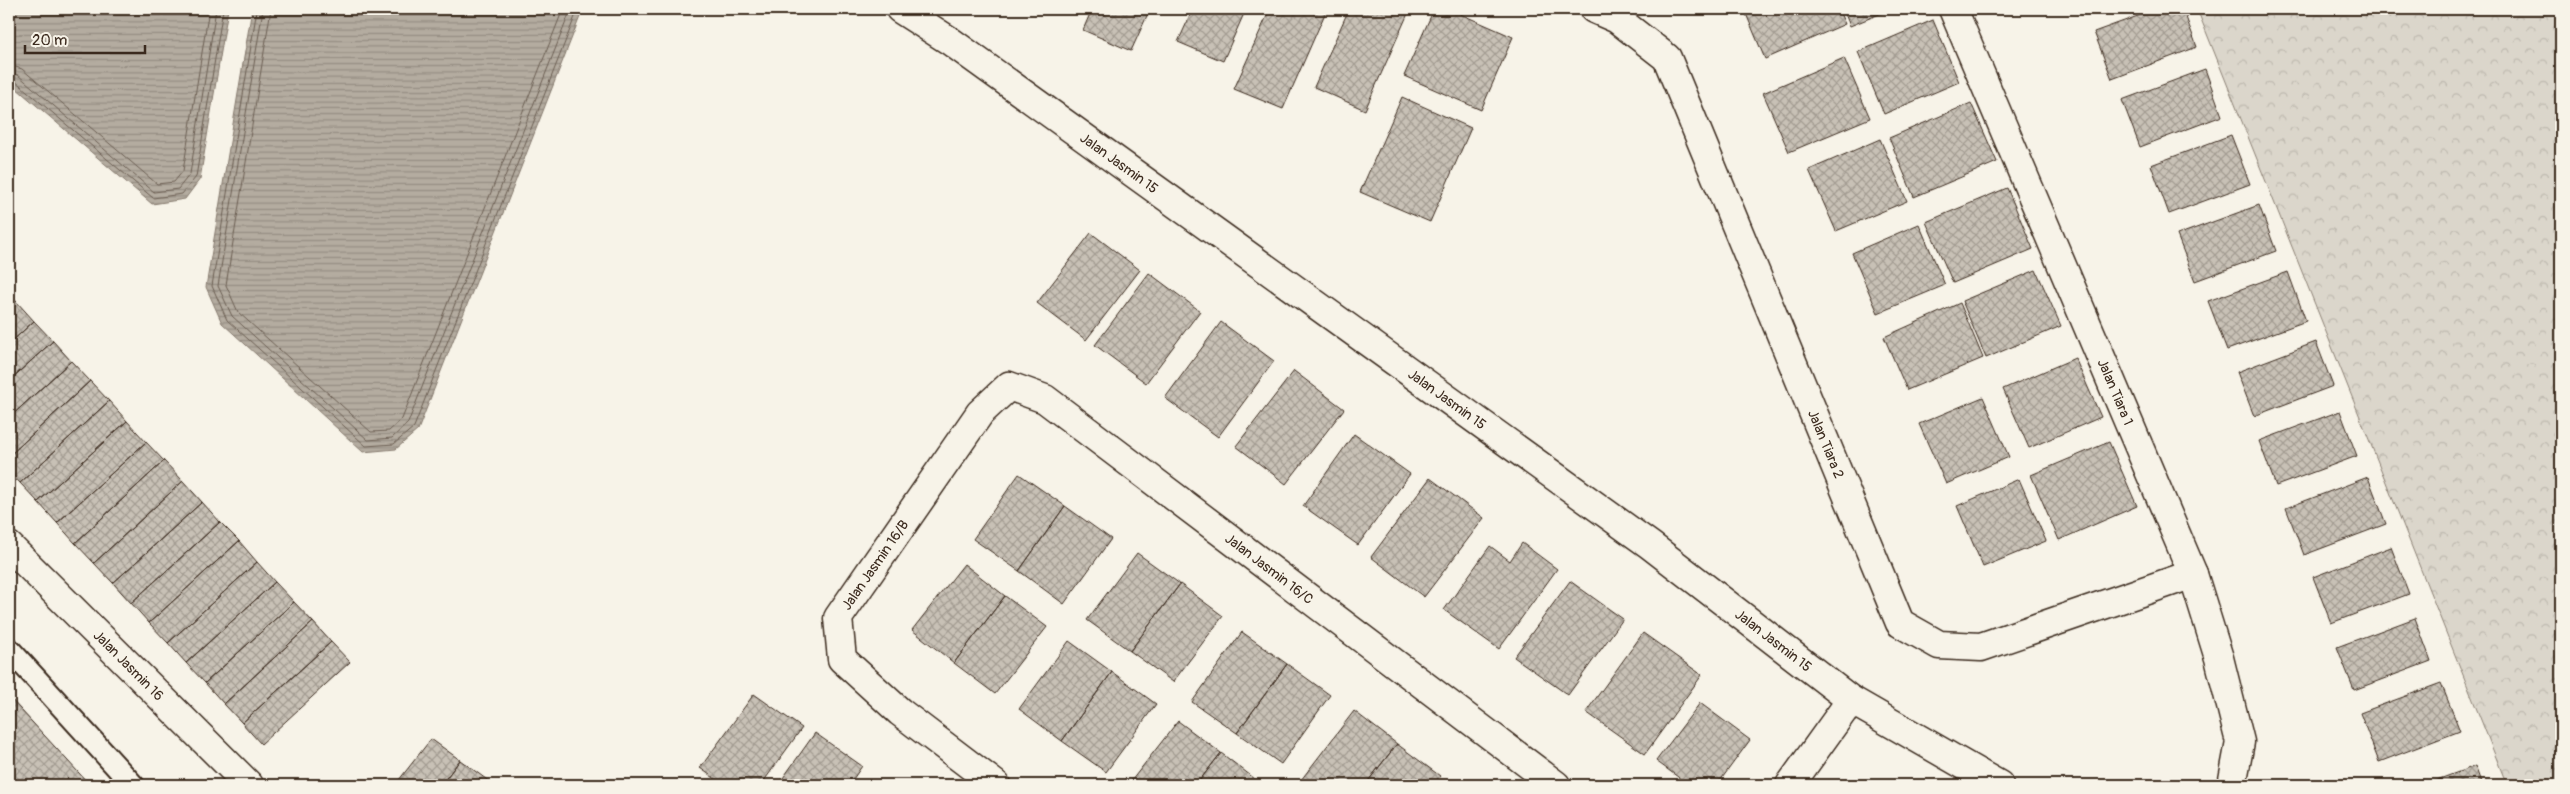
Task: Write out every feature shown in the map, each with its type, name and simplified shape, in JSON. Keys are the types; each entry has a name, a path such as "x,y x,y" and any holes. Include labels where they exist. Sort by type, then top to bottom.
{"street":[{"name":"Jalan Jasmin 15","path":"900,9 950,41 1650,546 1851,700 1999,785"},
{"name":"Jalan Tiara 2","path":"1594,9 1617,19 1667,58 1900,624 1939,645 1981,647 2193,574"},
{"name":"Jalan Tiara 1","path":"1953,9 2193,574 2219,658 2240,742 2232,785"},
{"name":"Jalan Jasmin 16/C","path":"980,412 1009,386 1045,399 1556,785"},
{"name":"Jalan Jasmin 16/B","path":"980,412 838,618 842,659 900,712 996,785"},
{"name":"Jalan Jasmin 16","path":"9,546 249,785"},
{"path":"1790,785 1851,700"}],"lane":[{"path":"11,656 133,785"}],"green space":[{"path":"2197,9 2561,9 2561,785 2507,785"}],"water":[{"path":"9,9 228,9 200,179 185,199 152,204 9,82"},
{"path":"252,9 583,9 418,430 396,449 363,452 222,323 206,287"}],"building":[{"path":"1092,9 1150,9 1131,51 1083,30"},
{"path":"1193,9 1246,9 1223,61 1178,42"},
{"path":"1270,9 1327,9 1283,109 1234,89"},
{"path":"1349,9 1410,9 1365,110 1314,87"},
{"path":"1434,9 1449,9 1513,37 1481,110 1404,76"},
{"path":"1744,9 1838,9 1845,24 1765,59"},
{"path":"1843,9 1892,9 1850,26"},
{"path":"2157,9 2183,9 2197,47 2112,79 2094,32"},
{"path":"1933,20 1959,82 1884,114 1858,52"},
{"path":"1844,58 1870,118 1789,152 1763,93"},
{"path":"2205,69 2222,116 2140,147 2122,100"},
{"path":"1402,97 1471,128 1430,222 1360,192"},
{"path":"1971,103 1997,162 1914,197 1889,138"},
{"path":"2231,135 2250,184 2169,214 2151,165"},
{"path":"1880,139 1907,201 1836,231 1809,170"},
{"path":"2007,188 2033,249 1953,283 1926,222"},
{"path":"2259,205 2276,251 2195,281 2177,235"},
{"path":"1919,224 1945,285 1878,313 1852,253"},
{"path":"1091,233 1140,270 1086,340 1037,303"},
{"path":"2036,270 2061,326 1986,358 1962,301"},
{"path":"2288,272 2306,321 2227,350 2208,301"},
{"path":"1149,273 1200,311 1146,383 1095,345"},
{"path":"9,294 16,301 9,307"},
{"path":"16,301 34,321 9,344 9,307"},
{"path":"1960,303 1983,358 1907,390 1884,337"},
{"path":"34,321 53,341 9,381 9,344"},
{"path":"1221,322 1274,361 1218,437 1165,398"},
{"path":"53,341 71,361 9,418 9,381"},
{"path":"2316,342 2333,386 2254,416 2237,372"},
{"path":"2075,358 2101,417 2029,448 2003,389"},
{"path":"71,361 90,381 9,456 9,418"},
{"path":"1294,371 1344,409 1286,484 1236,446"},
{"path":"90,381 109,401 20,483 9,471 9,456"},
{"path":"1983,397 2009,457 1946,484 1919,424"},
{"path":"109,401 127,421 38,502 20,483"},
{"path":"2340,411 2357,456 2276,486 2259,441"},
{"path":"127,421 146,442 57,523 38,502"},
{"path":"1354,434 1410,474 1358,545 1303,506"},
{"path":"146,442 164,461 75,543 57,523"},
{"path":"2109,442 2137,506 2059,540 2031,475"},
{"path":"164,461 183,481 94,563 75,543"},
{"path":"1019,474 1065,506 1019,571 973,539"},
{"path":"2368,477 2386,524 2304,555 2286,508"},
{"path":"1430,478 1484,518 1424,597 1371,557"},
{"path":"2019,479 2046,541 1983,567 1957,506"},
{"path":"183,481 202,502 113,583 94,563"},
{"path":"202,502 220,522 131,603 113,583"},
{"path":"1065,506 1111,539 1064,604 1019,571"},
{"path":"220,522 239,541 149,623 131,603"},
{"path":"239,541 257,562 168,643 149,623"},
{"path":"1522,543 1557,569 1499,649 1444,610 1490,546 1510,561"},
{"path":"2391,547 2409,594 2331,623 2313,577"},
{"path":"1137,553 1180,584 1130,651 1087,620"},
{"path":"257,562 275,582 186,663 168,643"},
{"path":"964,564 1005,596 954,663 912,630"},
{"path":"1570,581 1623,619 1568,695 1514,657"},
{"path":"275,582 294,602 205,683 186,663"},
{"path":"1180,584 1223,616 1173,682 1130,651"},
{"path":"1005,596 1047,627 995,694 954,663"},
{"path":"294,602 313,622 224,704 205,683"},
{"path":"2415,618 2431,661 2354,690 2337,647"},
{"path":"313,622 331,642 242,723 224,704"},
{"path":"1242,632 1287,664 1237,733 1192,702"},
{"path":"1643,633 1702,675 1645,754 1586,712"},
{"path":"1069,641 1112,672 1062,741 1019,709"},
{"path":"331,642 350,662 261,744 242,723"},
{"path":"1287,664 1330,695 1281,764 1237,733"},
{"path":"1112,672 1156,704 1106,772 1062,741"},
{"path":"2441,683 2460,731 2379,762 2360,713"},
{"path":"754,694 802,728 761,785 724,785 700,768"},
{"path":"9,697 90,785 9,785"},
{"path":"1700,703 1750,740 1717,785 1689,785 1656,761"},
{"path":"1354,711 1397,744 1365,785 1307,785 1301,780"},
{"path":"1178,721 1221,753 1196,785 1128,785"},
{"path":"815,733 862,766 849,785 778,785"},
{"path":"431,739 460,760 441,785 395,785"},
{"path":"1397,744 1440,776 1433,785 1365,785"},
{"path":"1221,753 1263,785 1196,785"},
{"path":"460,760 490,782 487,785 441,785"},
{"path":"2475,766 2482,785 2423,785"}]}
